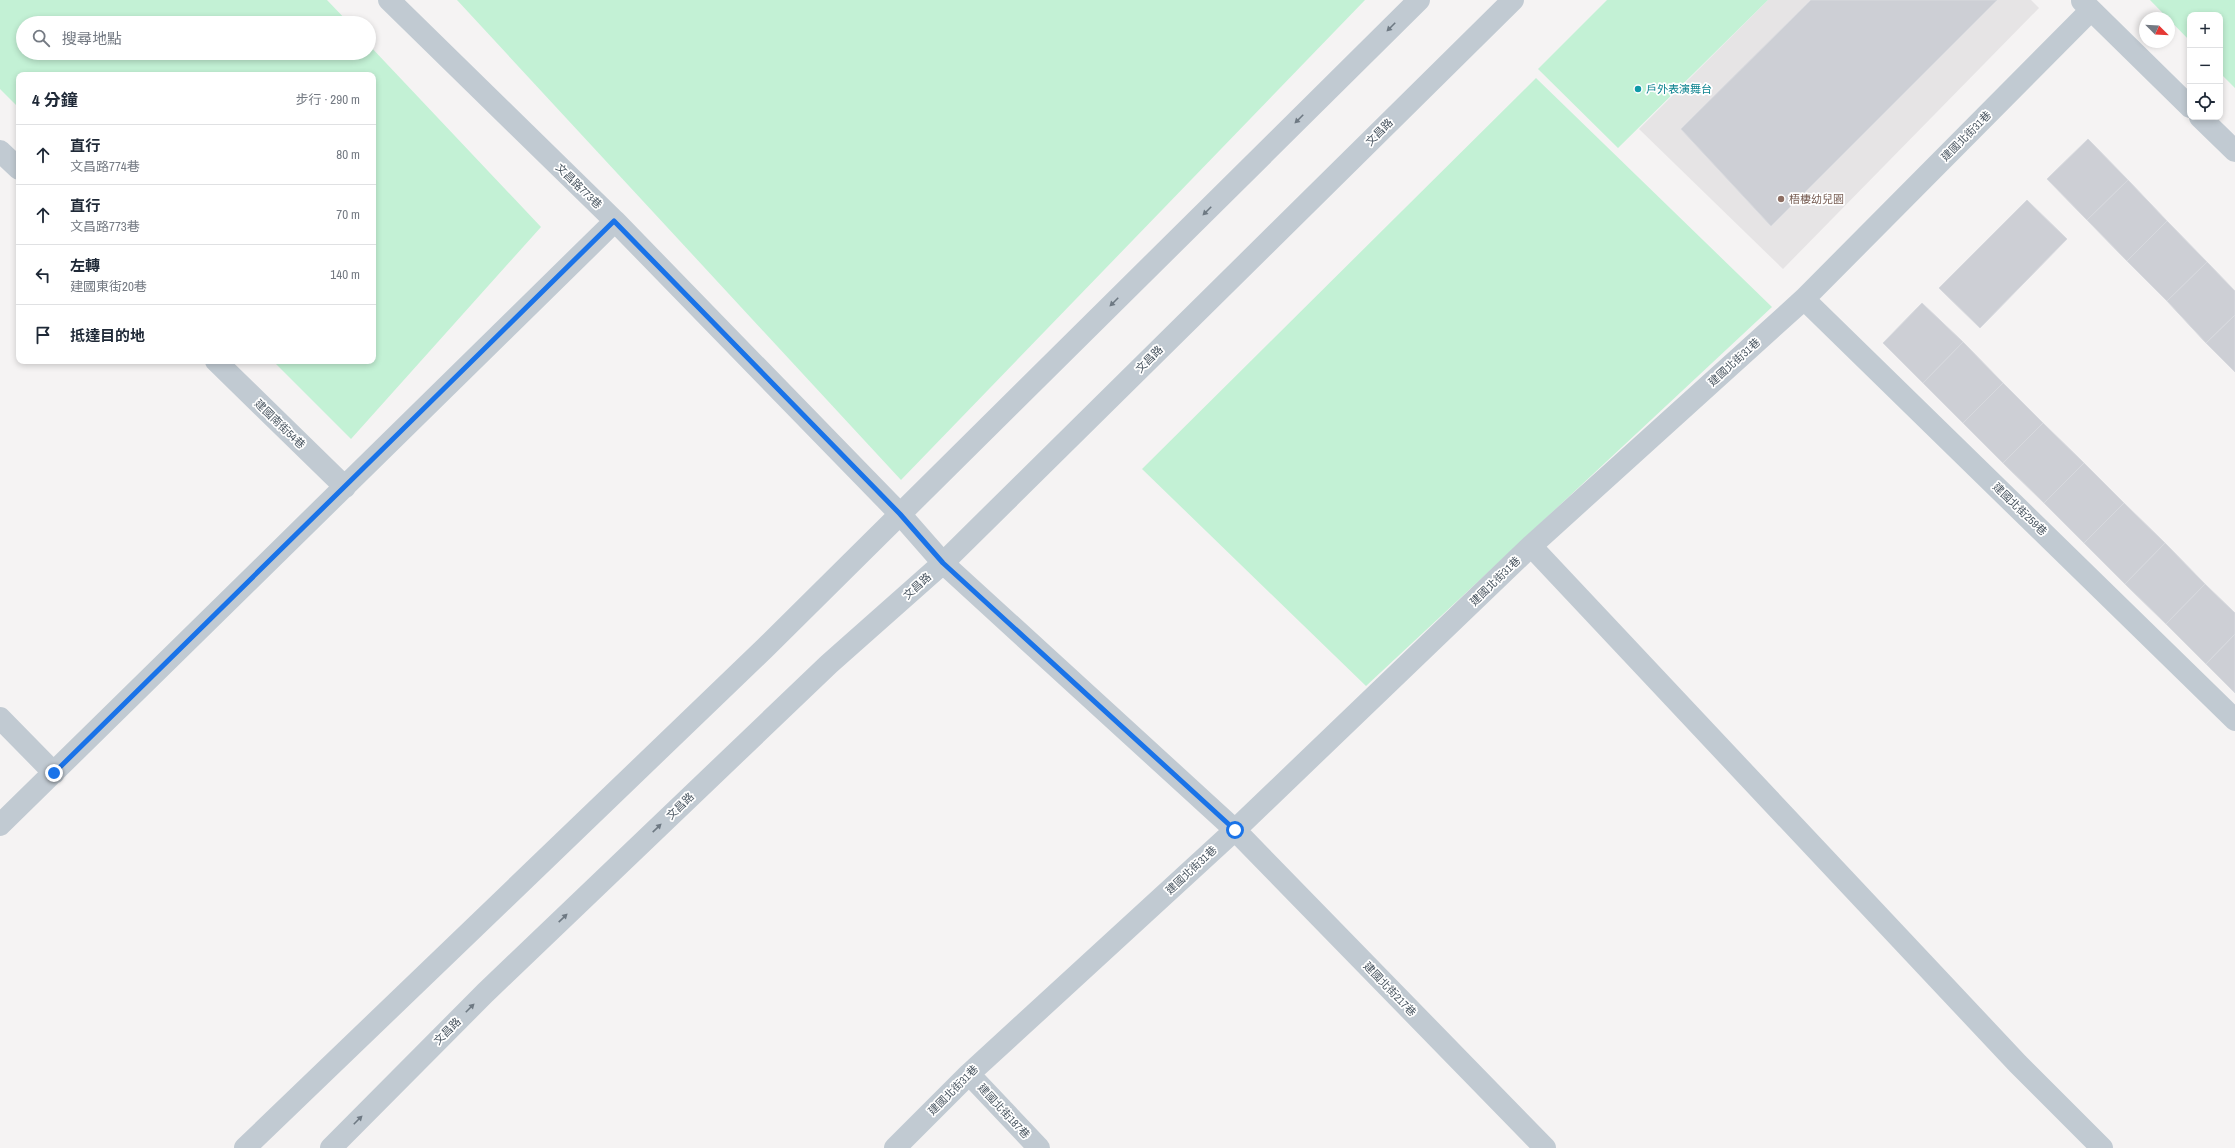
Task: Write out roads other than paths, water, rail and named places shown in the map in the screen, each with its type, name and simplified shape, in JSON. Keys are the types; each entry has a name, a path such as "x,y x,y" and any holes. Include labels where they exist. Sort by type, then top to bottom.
{"street":[{"name":"文昌路773巷","path":"389,0 614,221 900,514 943,563"},
{"path":"245,1148 765,648 1419,0"},
{"name":"文昌路","path":"331,1148 491,987 829,664 943,563 1513,0"},
{"path":"2086,5 2187,104"},
{"name":"建國北街31巷","path":"895,1148 969,1074 1235,830 1531,546 1804,299 2086,5"},
{"path":"2203,120 2235,151"},
{"path":"0,151 16,166"},
{"path":"0,825 614,221"},
{"name":"建國北街259巷","path":"1804,299 2235,720"},
{"name":"建國南街54巷","path":"219,364 345,487"},
{"path":"1531,546 2018,1064 2102,1148"},
{"name":"建國北街217巷","path":"943,563 1235,830 1545,1148"},
{"path":"0,718 54,773"},
{"name":"建國北街187巷","path":"969,1074 1039,1148"}],"place":[{"name":"戶外表演舞台","path":"1638,89"},
{"name":"梧棲幼兒園","path":"1781,199"}]}
